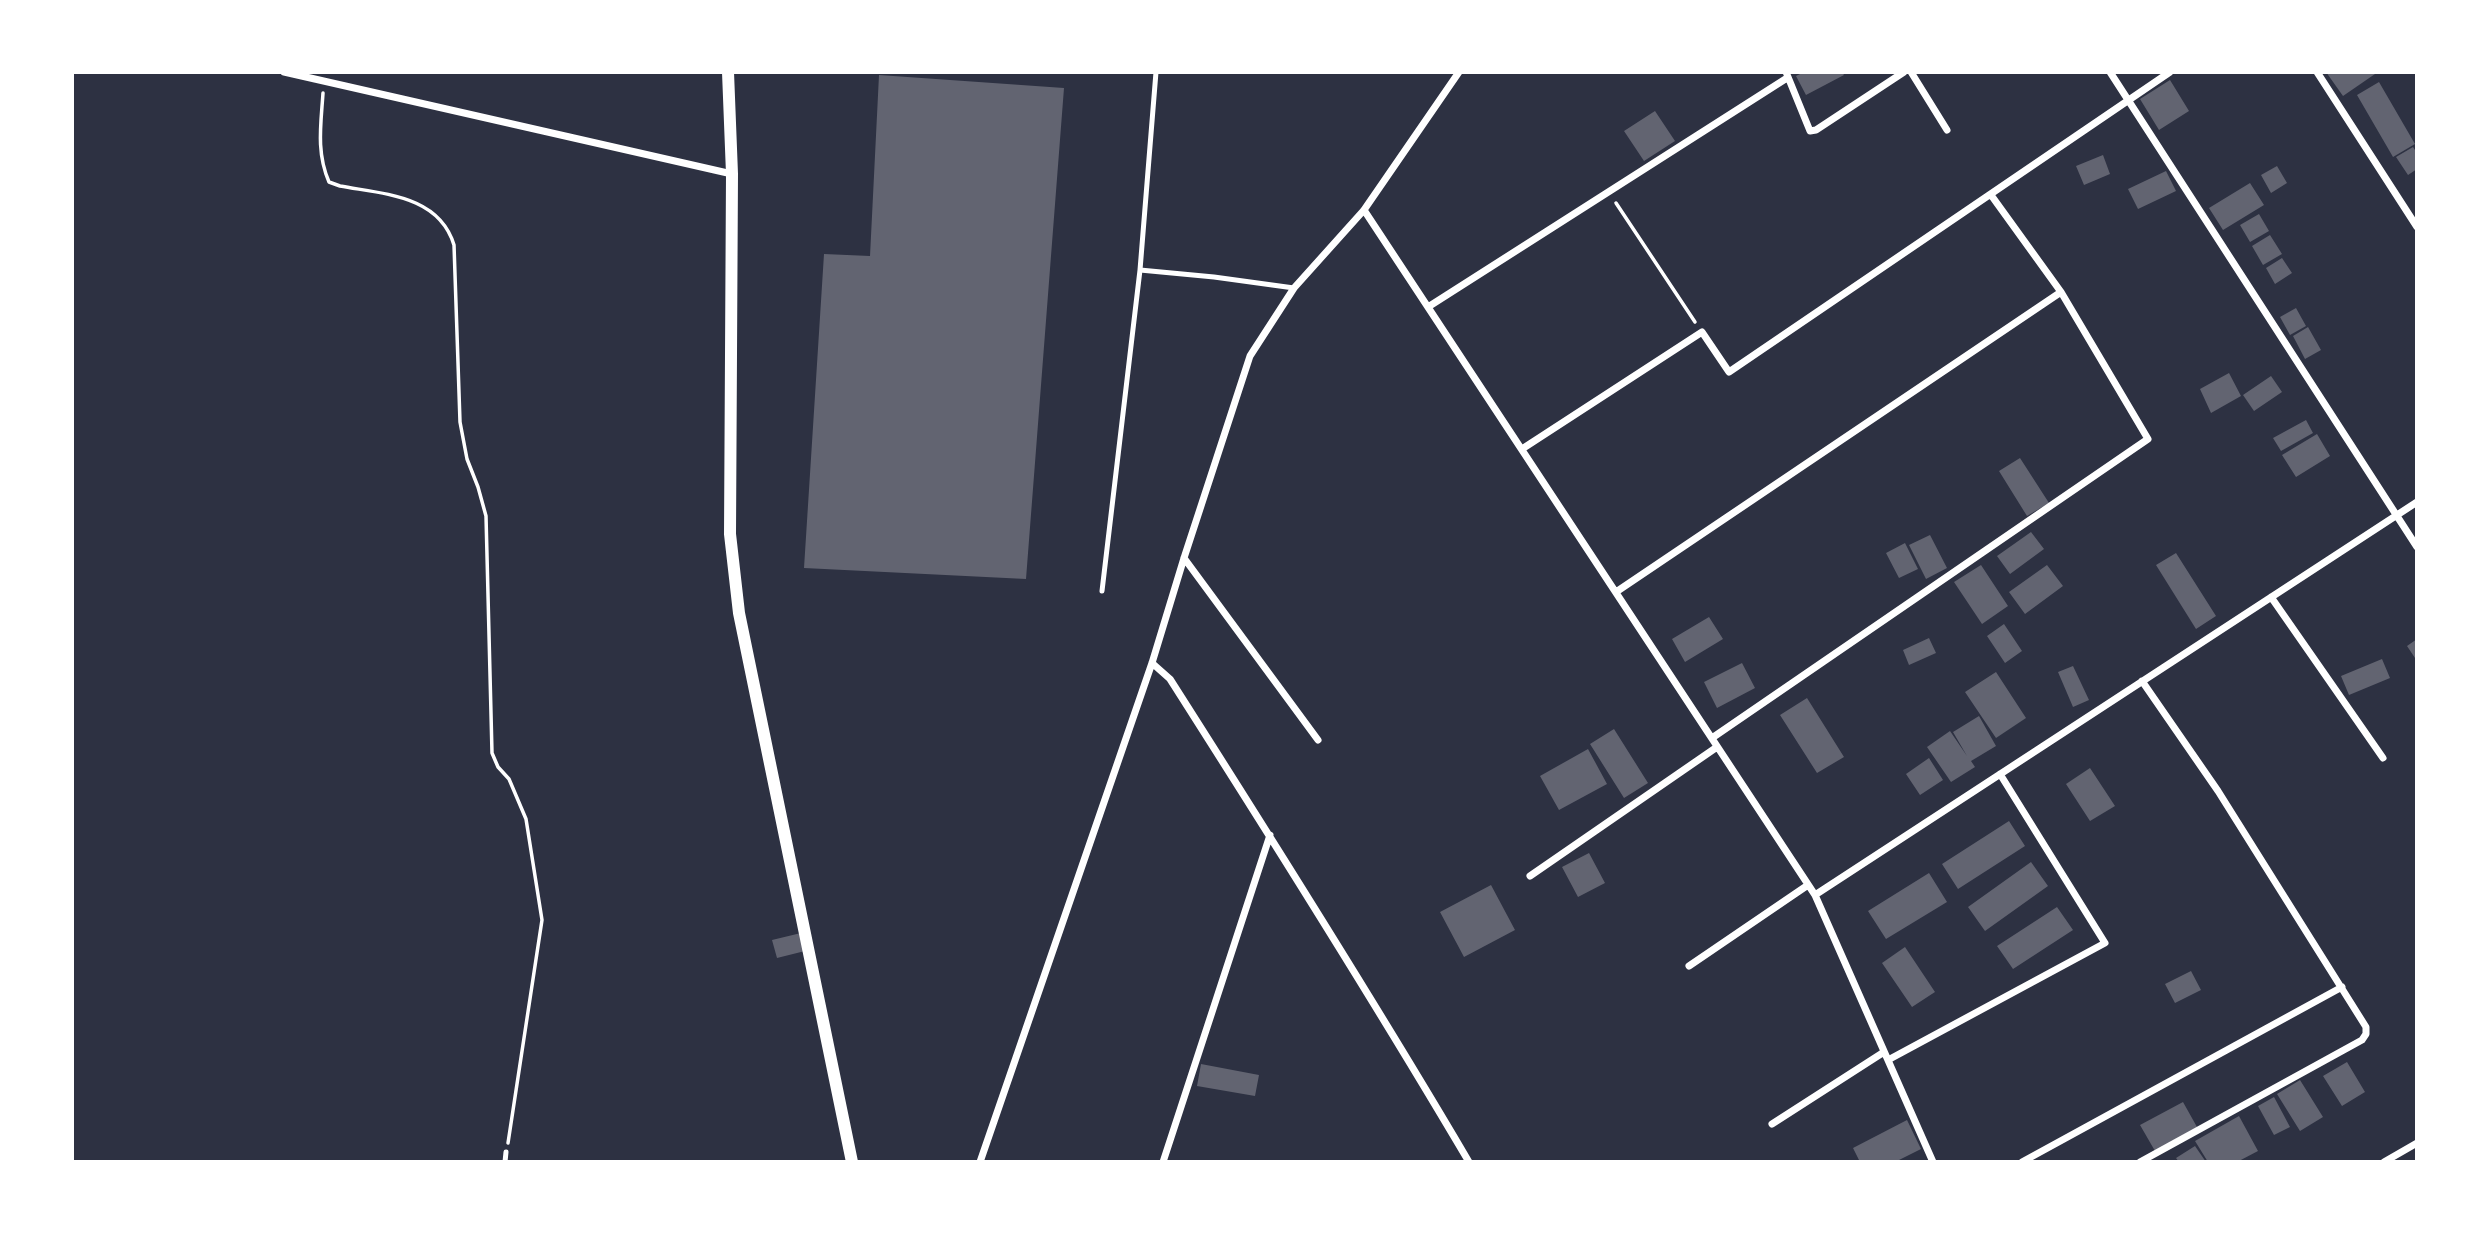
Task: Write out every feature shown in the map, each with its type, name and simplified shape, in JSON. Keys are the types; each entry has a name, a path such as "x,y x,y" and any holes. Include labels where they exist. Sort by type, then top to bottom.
{"street":[{"path":"284,72 324,76 732,174"},
{"path":"728,72 732,174 730,534 738,613 852,1162"},
{"path":"979,1162 1153,663 1250,356 1294,288 1364,210 1459,72"},
{"path":"1428,307 1609,193 1787,75 1810,131 1816,130 1904,72"},
{"path":"1911,72 1948,130"},
{"path":"2110,72 2417,547"},
{"path":"1522,449 1702,332 1729,372 2171,72"},
{"path":"2317,72 2417,227"},
{"path":"1712,738 2148,439 2061,292 1991,195"},
{"path":"1364,210 1815,895 1933,1162"},
{"path":"1616,592 2061,292"},
{"path":"1815,895 2417,502"},
{"path":"1184,558 1318,740"},
{"path":"2272,597 2383,758"},
{"path":"1153,663 1170,679 1270,835 1381,1012 1469,1162"},
{"path":"2140,1162 2362,1040 2367,1027 2218,791 2142,681"},
{"path":"1530,876 1717,747"},
{"path":"1888,1060 2105,943 2000,774"},
{"path":"1163,1162 1270,835"},
{"path":"1689,966 1808,885"},
{"path":"2022,1162 2342,987"},
{"path":"1772,1124 1884,1052"},
{"path":"2385,1162 2417,1143"}],"lane":[{"path":"1102,591 1140,270 1156,72"},
{"path":"1140,270 1294,288"},
{"path":"505,1162 506,1152"}],"path":[{"path":"324,76 319,148 321,165 329,182 407,199 424,206 450,230 454,245 460,422 467,459 486,516 492,753 498,767 509,779 526,819 542,920 506,1152"},
{"path":"1609,193 1702,332"}],"building":[{"path":"1804,72 1842,72 1844,75 1806,95 1796,76"},
{"path":"2326,72 2373,72 2375,74 2343,96"},
{"path":"879,75 1064,88 1026,579 804,568 824,254 870,256"},
{"path":"2170,80 2189,111 2159,130 2140,99"},
{"path":"2379,82 2415,144 2393,157 2357,95"},
{"path":"1655,111 1675,141 1644,161 1624,131"},
{"path":"2413,147 2417,153 2417,169 2408,175 2396,157"},
{"path":"2103,155 2110,174 2084,185 2076,166"},
{"path":"2277,166 2287,183 2271,193 2261,175"},
{"path":"2166,171 2176,191 2138,209 2128,189"},
{"path":"2250,183 2264,205 2223,230 2209,208"},
{"path":"2259,214 2269,231 2250,242 2240,225"},
{"path":"2270,235 2282,254 2263,265 2252,246"},
{"path":"2282,258 2292,273 2275,284 2266,268"},
{"path":"2296,308 2306,326 2290,335 2280,317"},
{"path":"2308,327 2321,350 2305,359 2293,336"},
{"path":"2229,373 2241,396 2211,413 2200,389"},
{"path":"2271,376 2282,392 2254,411 2243,395"},
{"path":"2306,420 2313,433 2281,451 2273,438"},
{"path":"2317,434 2330,456 2296,477 2282,455"},
{"path":"2020,458 2049,503 2027,516 1999,471"},
{"path":"2031,532 2044,549 2010,574 1997,556"},
{"path":"1930,535 1947,568 1926,579 1909,545"},
{"path":"1905,543 1918,569 1899,578 1886,553"},
{"path":"2176,553 2216,616 2196,629 2156,565"},
{"path":"1981,565 2008,606 1982,624 1954,582"},
{"path":"2047,565 2063,586 2025,614 2009,592"},
{"path":"1709,617 1723,639 1685,662 1672,639"},
{"path":"2004,624 2022,651 2005,663 1987,636"},
{"path":"1929,638 1936,653 1909,665 1903,650"},
{"path":"2417,639 2417,661 2407,646"},
{"path":"2382,659 2390,678 2349,695 2341,676"},
{"path":"1742,663 1755,688 1717,708 1704,682"},
{"path":"2073,666 2089,700 2073,707 2058,672"},
{"path":"1996,672 2026,718 1996,738 1965,692"},
{"path":"1807,698 1844,757 1817,773 1780,715"},
{"path":"1979,716 1996,746 1971,761 1975,767 1951,782 1927,747 1950,731 1967,756 1953,732"},
{"path":"1614,729 1648,783 1624,798 1590,744"},
{"path":"1588,749 1607,784 1559,810 1540,776"},
{"path":"1929,758 1943,780 1920,795 1906,774"},
{"path":"2090,768 2115,806 2090,821 2066,784"},
{"path":"2009,821 2025,846 1958,889 1942,864"},
{"path":"1589,853 1605,883 1578,897 1562,867"},
{"path":"2031,862 2048,886 1985,931 1968,907"},
{"path":"1929,873 1947,902 1886,939 1868,911"},
{"path":"1491,885 1515,930 1464,957 1440,912"},
{"path":"2057,907 2073,930 2013,969 1997,946"},
{"path":"801,933 805,951 777,958 772,940"},
{"path":"1905,947 1935,992 1912,1007 1882,963"},
{"path":"2191,971 2201,990 2175,1003 2165,984"},
{"path":"2347,1062 2365,1092 2342,1106 2323,1076"},
{"path":"1201,1064 1259,1075 1255,1096 1197,1086"},
{"path":"2300,1080 2323,1117 2300,1131 2277,1094"},
{"path":"2274,1097 2290,1127 2274,1135 2258,1106"},
{"path":"2183,1102 2197,1127 2155,1151 2140,1125"},
{"path":"2239,1116 2258,1151 2237,1162 2208,1162 2195,1141"},
{"path":"1907,1120 1921,1149 1895,1162 1860,1162 1853,1148"},
{"path":"2195,1146 2206,1162 2179,1162 2176,1158"}]}
